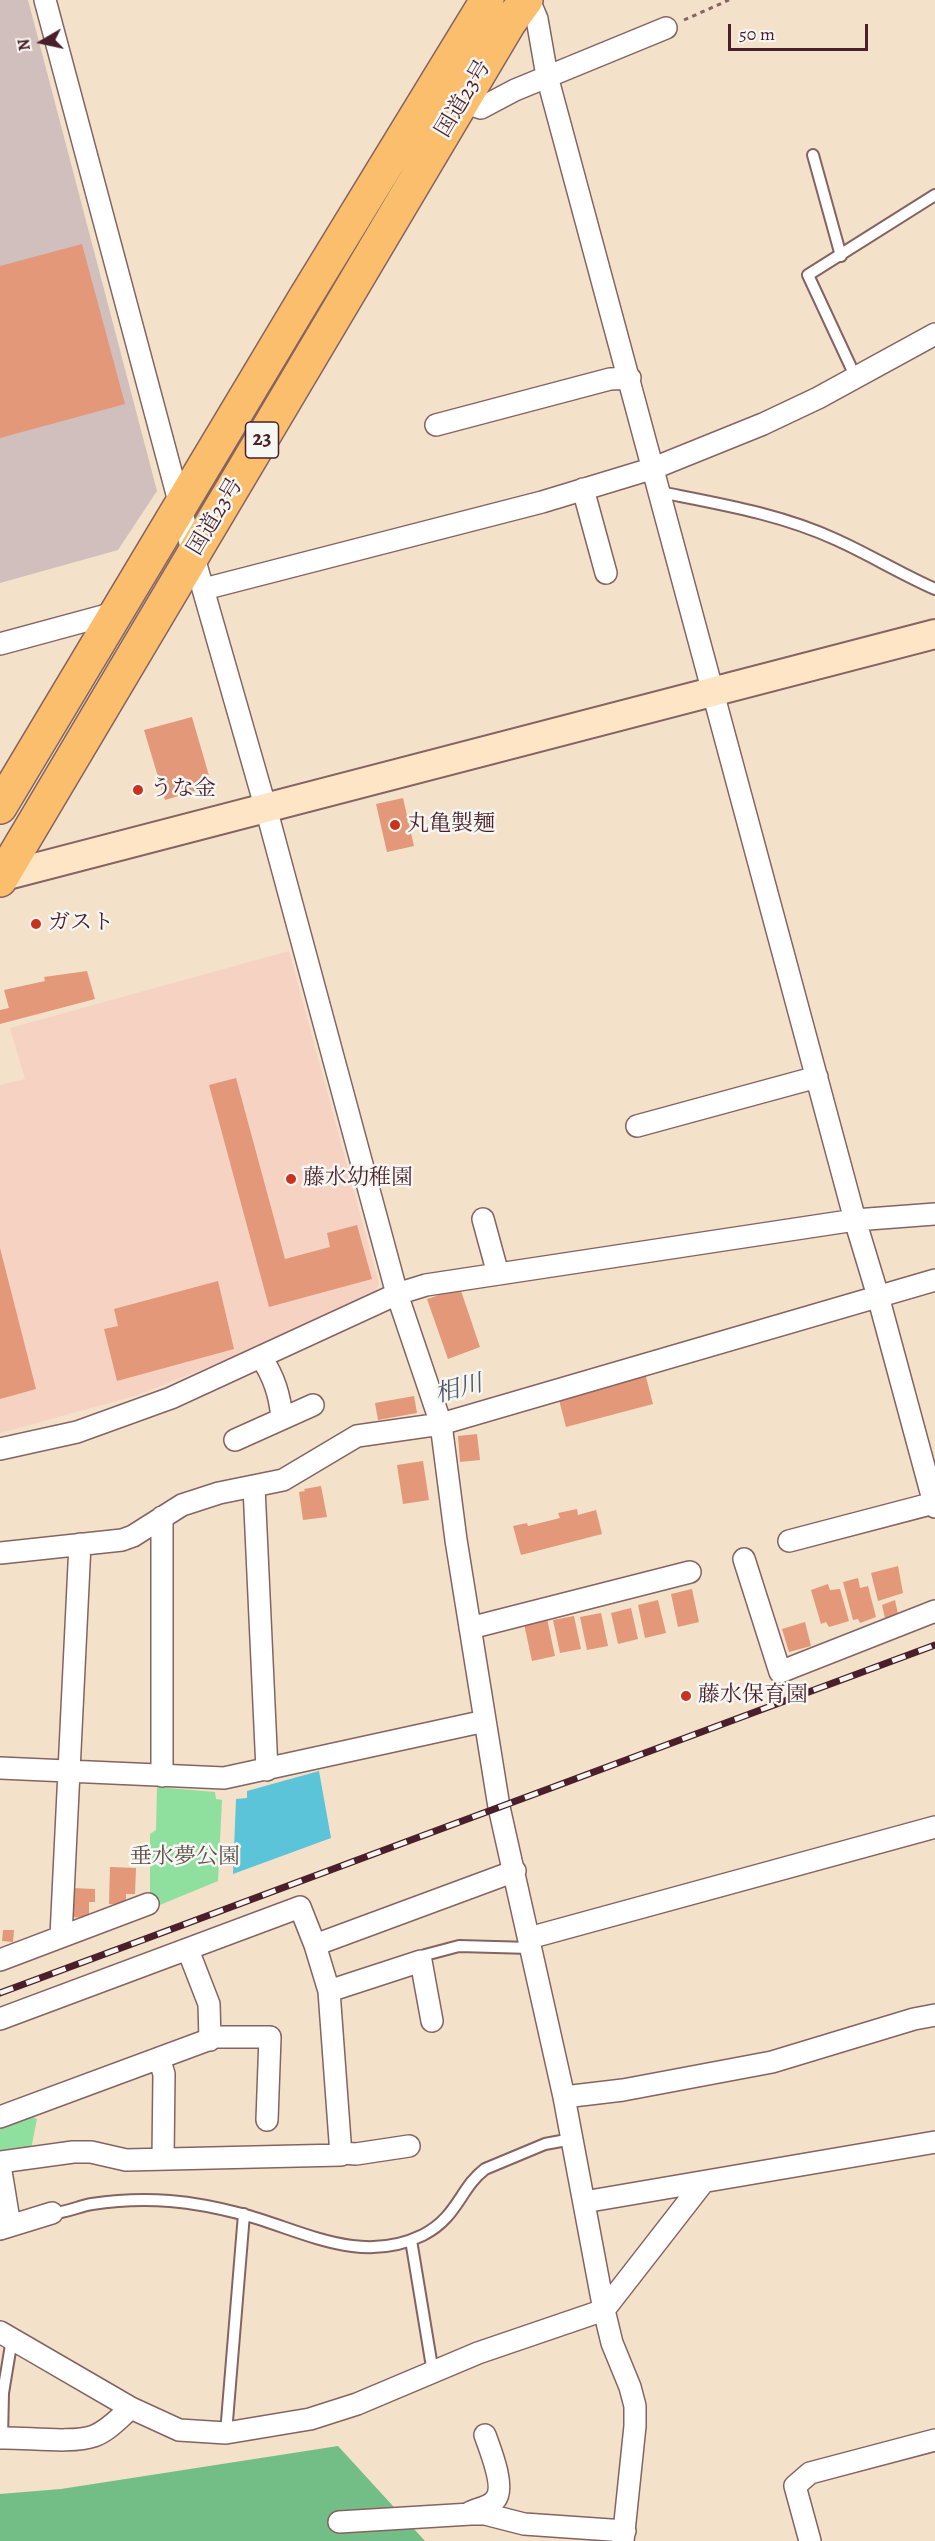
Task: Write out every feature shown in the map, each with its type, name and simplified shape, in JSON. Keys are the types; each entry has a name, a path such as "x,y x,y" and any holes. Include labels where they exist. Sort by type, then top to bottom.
{"highway":[{"name":"国道23号","path":"0,807 487,0"},
{"name":"国道23号","path":"1,878 462,102 509,24 527,0"}],"street":[{"path":"45,0 180,507 397,1294 439,1417 464,1539 470,1628 499,1807 564,2097 604,2310 612,2343 630,2387 635,2406 624,2536 524,2524 485,2514 339,2522"},
{"path":"527,0 537,19 547,76 934,1505 789,1540"},
{"path":"462,102 481,108 547,76 666,28"},
{"path":"204,589 531,505 654,468 763,424 856,378 935,334"},
{"path":"436,425 610,379 630,378"},
{"path":"583,489 606,573"},
{"path":"0,644 118,612"},
{"path":"1,878 264,807 935,634"},
{"path":"637,1126 817,1077"},
{"path":"0,1449 77,1432 171,1398 397,1294 426,1285 855,1220 935,1214"},
{"path":"483,1219 498,1274"},
{"path":"0,1553 133,1536 182,1505 219,1493 283,1480 357,1436 439,1417 877,1290 935,1280"},
{"path":"261,1357 273,1376 281,1402 282,1419"},
{"path":"235,1440 313,1405"},
{"path":"254,1487 267,1770"},
{"path":"162,1517 162,1776"},
{"path":"61,1936 80,1544"},
{"path":"744,1559 780,1672 935,1611"},
{"path":"470,1628 690,1572"},
{"path":"0,1768 224,1778 485,1721"},
{"path":"530,1943 935,1827"},
{"path":"315,1945 515,1871"},
{"path":"0,1960 148,1904"},
{"path":"0,2019 300,1907 329,1991 341,2153"},
{"path":"188,1950 209,2004 210,2040"},
{"path":"329,1991 421,1961 432,2021"},
{"path":"564,2097 623,2090 772,2062 914,2019 935,2015"},
{"path":"0,2117 216,2037 270,2037 267,2120"},
{"path":"159,2058 164,2074 163,2158"},
{"path":"584,2202 702,2184 935,2142"},
{"path":"52,2213 5,2227 0,2163 73,2152 91,2152 126,2160 257,2158 356,2154 409,2146"},
{"path":"6,2336 131,2408 179,2430 226,2433 310,2419 357,2404 478,2353 604,2310 702,2184"},
{"path":"1,2438 93,2437 106,2430 131,2408"},
{"path":"465,2514 492,2503 499,2494 499,2482 485,2435"},
{"path":"810,2541 795,2486 810,2473 935,2440"}],"lane":[{"path":"813,155 841,256"},
{"path":"856,378 808,274 841,256 935,195"},
{"path":"660,492 755,511 778,518 835,539 935,589"},
{"path":"421,1961 425,1955 459,1946 530,1943"},
{"path":"52,2213 91,2204 137,2199 187,2203 243,2214 325,2242 373,2247 411,2240 434,2229 453,2211 478,2174 485,2169 545,2144 572,2139"},
{"path":"226,2433 243,2214"},
{"path":"411,2240 433,2373"},
{"path":"1,2438 6,2336"}],"path":[{"path":"666,28 729,0"}],"shaded area":[{"path":"0,0 28,0 157,491 118,550 0,583"},
{"path":"289,951 379,1284 374,1294 320,1317 285,1336 138,1395 0,1433 0,1085 25,1079 10,1028"}],"green space":[{"name":"垂水夢公園","path":"157,1787 215,1792 216,1799 222,1800 218,1881 150,1909 150,1834 156,1830"},
{"path":"31,2116 37,2119 31,2149 0,2155 0,2129"},
{"path":"338,2446 425,2541 0,2541 0,2494 61,2489"}],"water":[{"path":"319,1771 331,1838 233,1874 236,1799 247,1798 247,1791"}],"building":[{"path":"82,244 125,404 0,438 0,266"},
{"path":"192,717 212,786 165,800 144,730"},
{"name":"丸亀製麺","path":"403,798 414,846 387,852 376,804"},
{"path":"87,971 95,999 0,1024 0,1010 9,1008 4,990 45,981 44,977"},
{"name":"藤水幼稚園","path":"236,1078 285,1259 330,1247 327,1233 357,1225 372,1279 269,1307 209,1085"},
{"path":"0,1248 36,1389 0,1399"},
{"path":"218,1281 234,1349 117,1381 104,1329 118,1326 114,1309"},
{"path":"460,1288 480,1347 448,1359 427,1299"},
{"path":"645,1373 653,1404 566,1427 558,1396"},
{"path":"414,1396 417,1413 378,1420 375,1403"},
{"path":"477,1434 480,1460 460,1462 458,1436"},
{"path":"423,1461 429,1500 403,1504 397,1465"},
{"path":"321,1486 327,1517 303,1520 299,1492"},
{"path":"577,1509 578,1515 596,1510 602,1534 521,1555 513,1526 527,1523 528,1526 560,1518 558,1513"},
{"path":"898,1566 903,1593 878,1601 871,1573"},
{"path":"858,1578 860,1588 868,1586 876,1617 860,1623 858,1619 853,1620 843,1582"},
{"path":"828,1584 830,1590 840,1589 849,1621 829,1627 826,1622 821,1624 811,1590"},
{"path":"692,1589 699,1622 678,1627 671,1594"},
{"path":"658,1600 666,1633 645,1638 638,1605"},
{"path":"895,1600 898,1614 885,1618 882,1605"},
{"path":"631,1608 638,1639 618,1644 611,1613"},
{"path":"601,1613 608,1646 587,1650 580,1617"},
{"path":"546,1614 555,1656 532,1661 523,1619"},
{"path":"574,1616 581,1649 560,1653 553,1620"},
{"path":"805,1622 811,1646 789,1652 782,1629"},
{"path":"110,1867 136,1868 135,1894 126,1894 126,1905 109,1904"},
{"path":"71,1888 95,1889 95,1902 89,1902 89,1918 70,1917"},
{"path":"3,1930 14,1930 13,1942 2,1941"}],"railway":[{"path":"0,1993 935,1645"}],"place":[{"name":"うな金","path":"138,790"},
{"name":"丸亀製麺","path":"395,825"},
{"name":"ガスト","path":"36,924"},
{"name":"藤水幼稚園","path":"291,1179"},
{"name":"藤水保育園","path":"686,1696"}],"water label":[{"name":"相川","path":"459,1390"}]}
